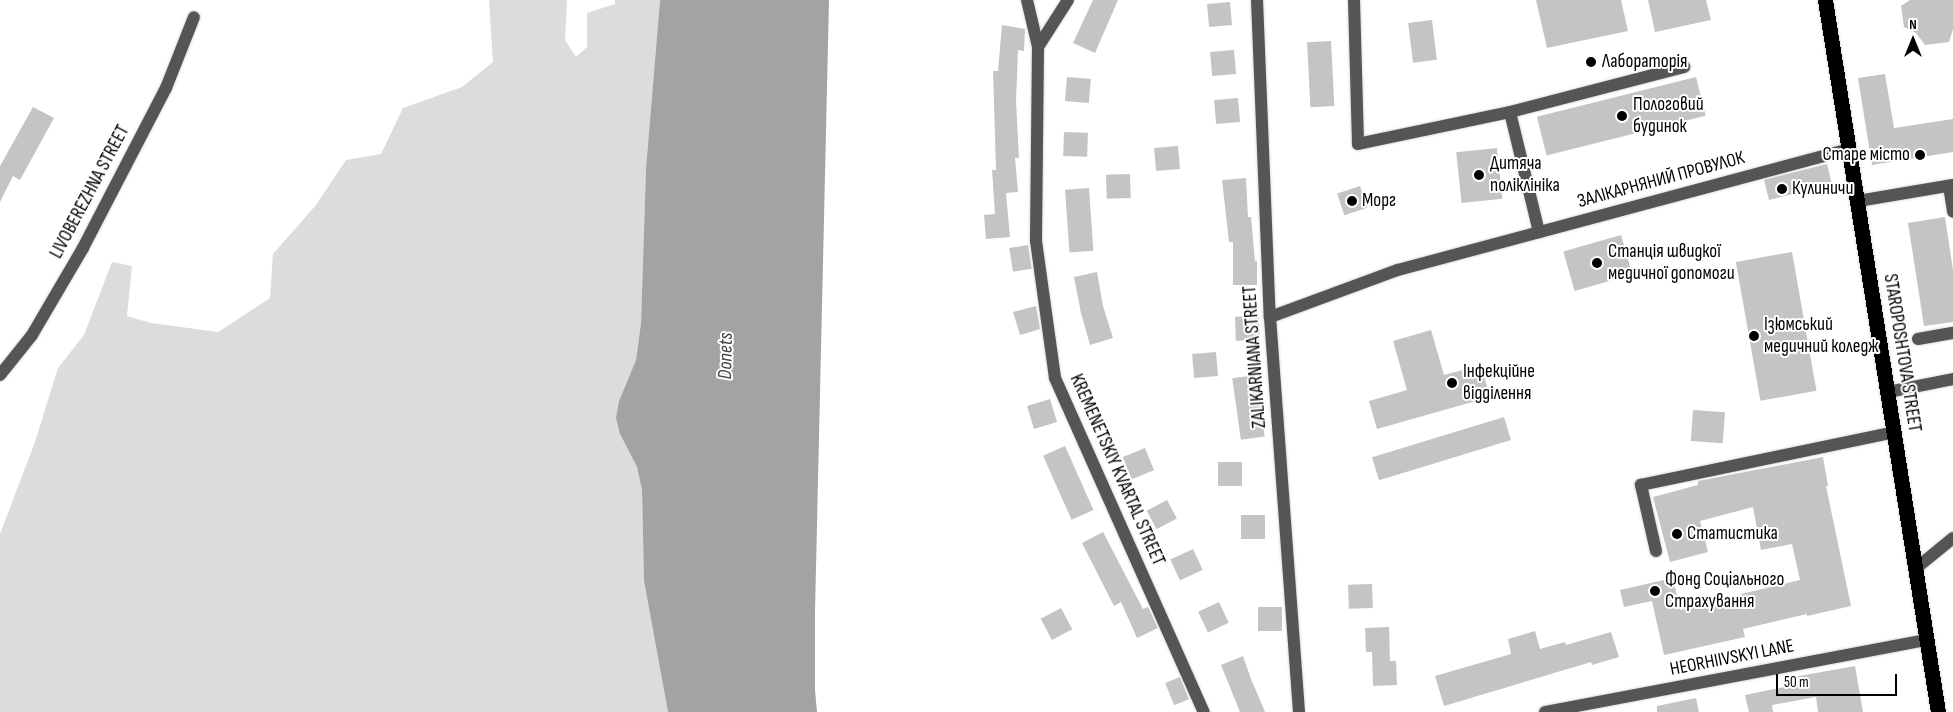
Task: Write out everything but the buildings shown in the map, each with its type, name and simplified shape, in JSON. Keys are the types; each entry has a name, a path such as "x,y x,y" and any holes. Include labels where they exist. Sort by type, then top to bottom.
{"highway":[{"name":"STAROPOSHTOVA STREET","path":"1825,0 1847,150 1858,201 1938,712"}],"street":[{"name":"KREMENETSKIY KVARTAL STREET","path":"1027,0 1038,47 1036,241 1055,378 1204,712"},
{"path":"1038,47 1068,0"},
{"name":"ZALIKARNIANA STREET","path":"1257,0 1270,317 1299,712"},
{"path":"1354,0 1358,144 1510,112 1684,67"},
{"name":"LIVOBEREZHNA STREET","path":"0,375 32,335 83,248 166,88 194,16"},
{"path":"1510,112 1539,232"},
{"name":"ЗАЛІКАРНЯНИЙ ПРОВУЛОК","path":"1270,317 1398,270 1847,150"},
{"path":"1858,201 1951,186 1953,212"},
{"path":"1918,339 1953,333"},
{"path":"1888,392 1953,379"},
{"path":"1656,551 1641,485 1894,432"},
{"path":"1915,569 1953,538"},
{"name":"HEORHIIVSKYI LANE","path":"1545,712 1927,640"}],"shaded area":[{"path":"489,0 567,0 565,40 576,57 587,47 587,13 615,4 615,0 660,0 646,168 641,323 636,360 619,401 620,434 637,467 642,490 644,581 668,712 0,712 0,534 35,442 58,368 84,335 112,262 132,266 127,316 151,323 218,332 270,298 273,254 316,205 346,160 381,154 403,108 462,87 493,62"}],"water":[{"name":"Donets","path":"660,0 829,0 815,612 815,690 817,712 668,712 644,581 642,490 637,467 620,434 616,418 619,401 636,360 641,323 646,168"}],"place":[{"name":"Лабораторія","path":"1591,62"},
{"name":"Пологовий будинок","path":"1622,116"},
{"name":"Старе місто","path":"1920,155"},
{"name":"Дитяча поліклініка","path":"1479,175"},
{"name":"Кулиничи","path":"1782,189"},
{"name":"Морг","path":"1352,201"},
{"name":"Станція швидкої медичної допомоги","path":"1597,263"},
{"name":"Ізюмський медичний коледж","path":"1754,336"},
{"name":"Інфекційне відділення","path":"1452,383"},
{"name":"Статистика","path":"1677,534"},
{"name":"Фонд Соцiального Страхування","path":"1655,591"}]}
